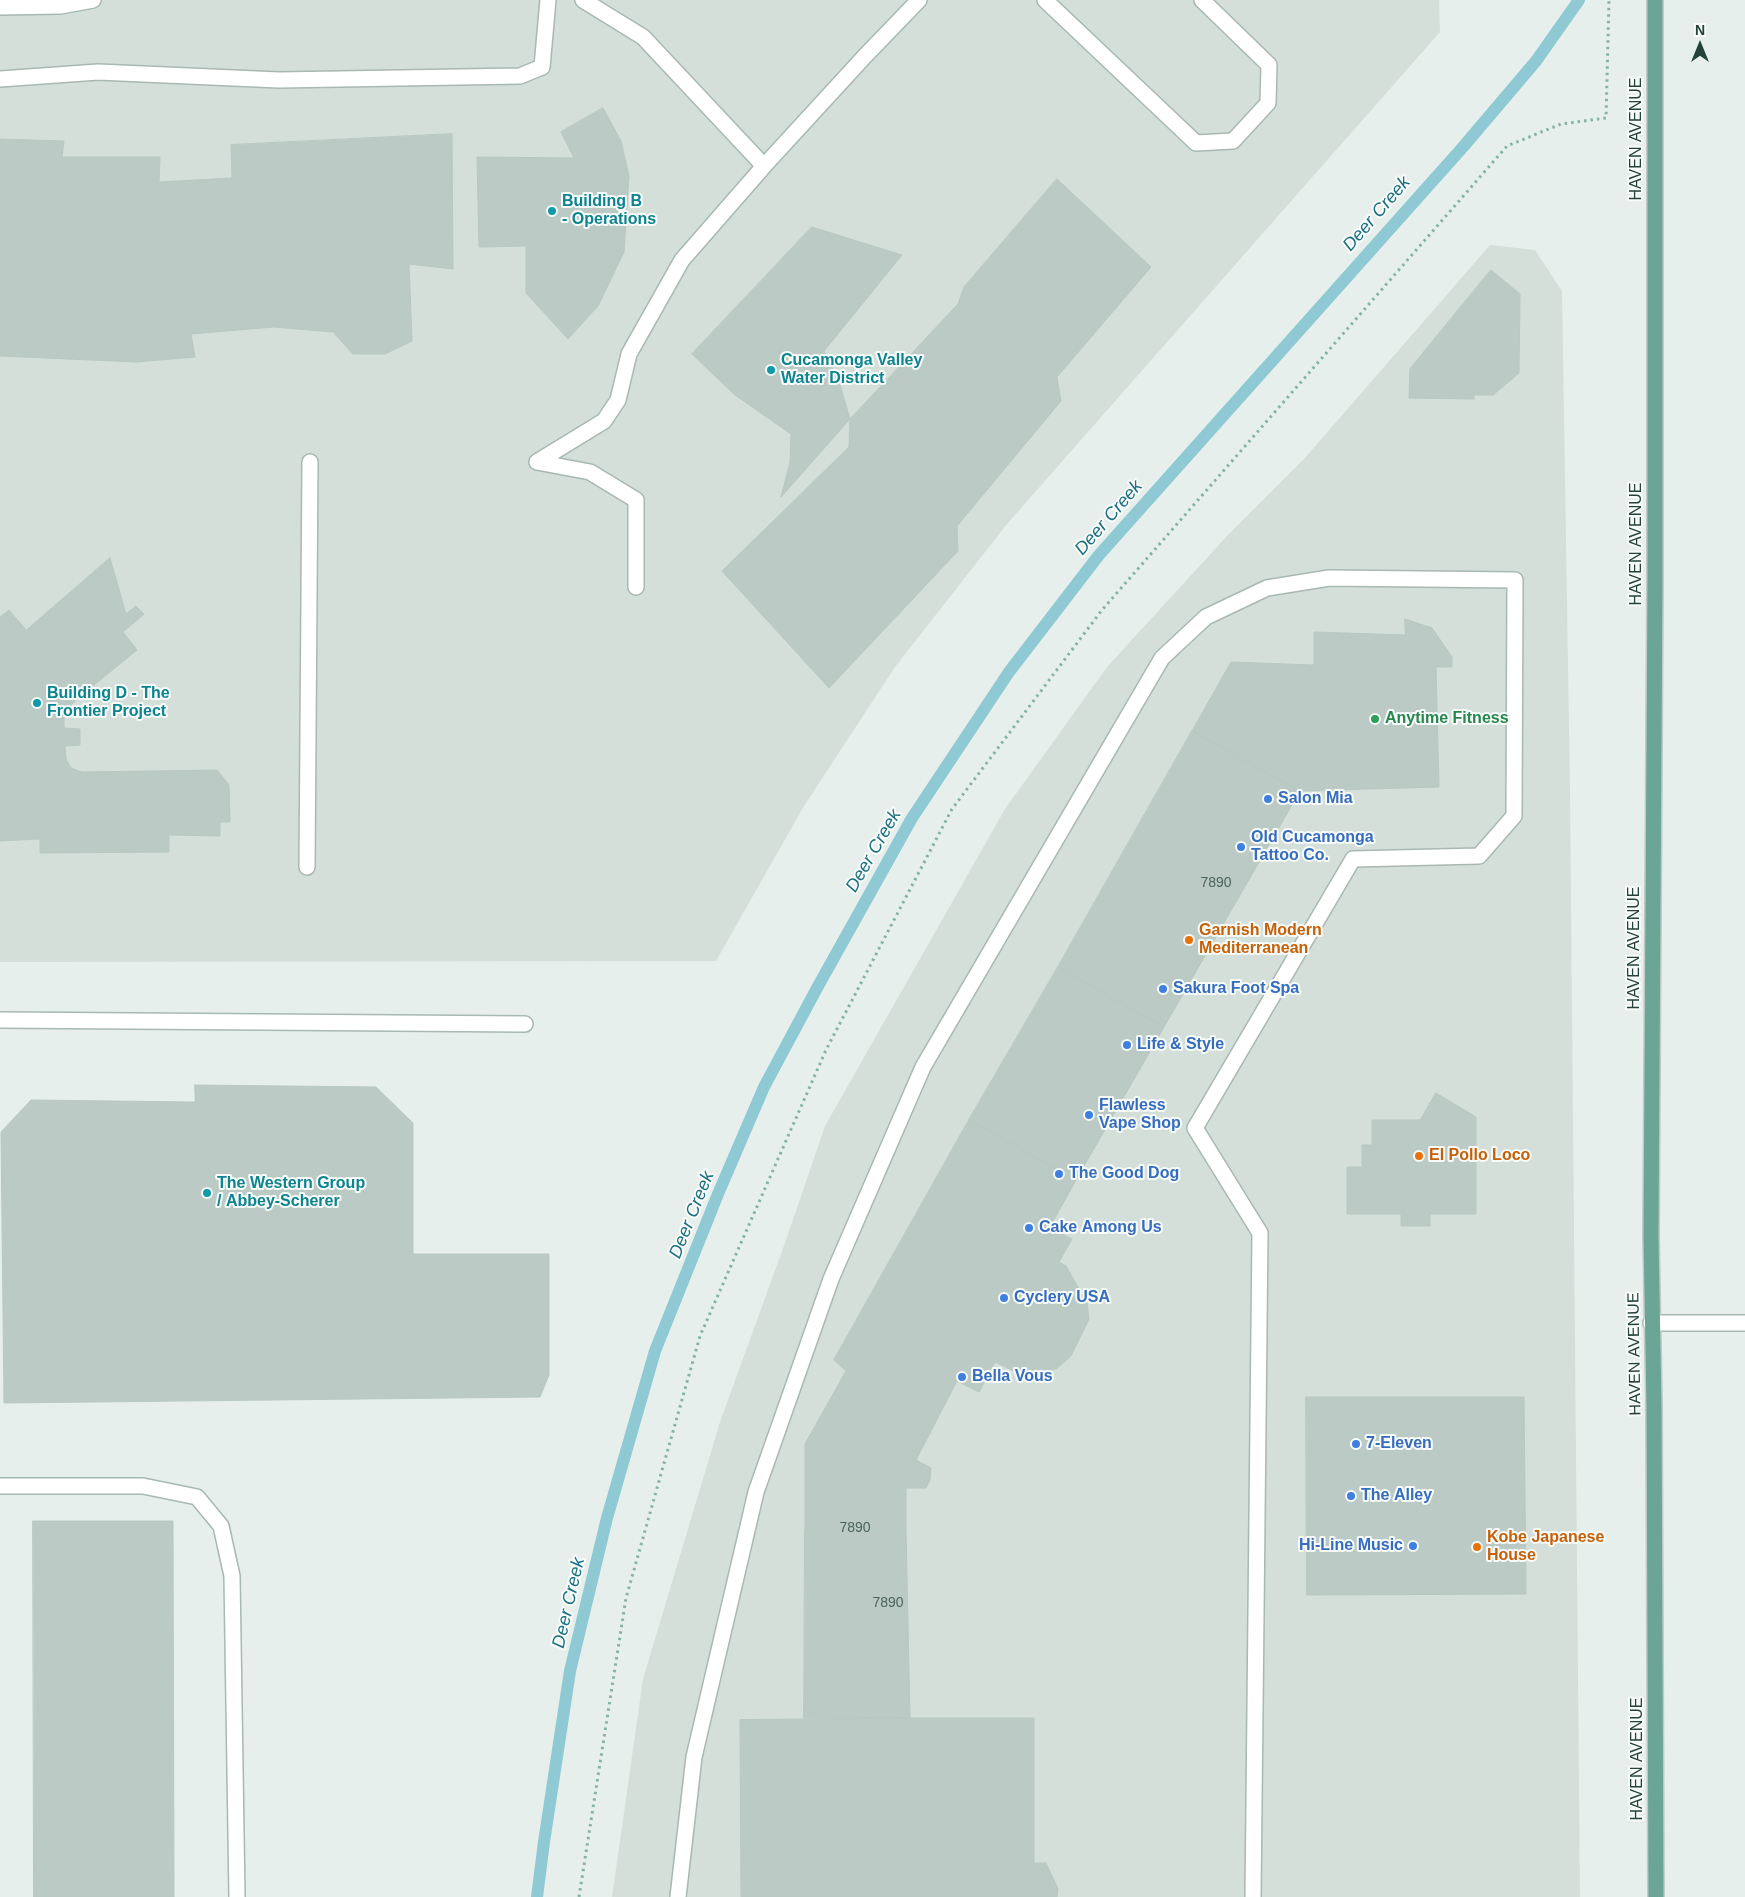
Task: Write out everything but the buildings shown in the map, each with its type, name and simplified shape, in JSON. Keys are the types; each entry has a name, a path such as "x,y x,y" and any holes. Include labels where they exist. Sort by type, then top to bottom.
{"main road":[{"name":"HAVEN AVENUE","path":"1655,0 1655,591 1651,1323 1654,1405 1656,1897"}],"street":[{"path":"0,7 60,6 93,0"},
{"path":"0,79 98,72 279,80 520,76 542,67 548,0"},
{"path":"583,0 643,37 764,166"},
{"path":"636,587 636,500 590,472 537,462 604,421 618,400 629,354 682,260 764,166 919,0"},
{"path":"1045,0 1196,143 1233,141 1268,103 1269,65 1202,0"},
{"path":"307,867 310,462"},
{"path":"678,1897 694,1757 756,1492 831,1279 923,1067 1162,658 1206,617 1267,588 1329,578 1515,580 1514,816 1480,856 1353,859 1195,1128 1260,1233 1252,1897"},
{"path":"0,1020 525,1024"},
{"path":"1651,1323 1745,1323"},
{"path":"0,1486 143,1486 197,1497 221,1526 232,1576 236,1897"}],"path":[{"path":"1606,118 1609,0"}],"shaded area":[{"name":"Cucamonga Valley Water District","path":"0,0 1439,0 1440,32 1007,524 895,667 804,806 716,961 0,962"},
{"path":"1490,245 1535,250 1562,291 1570,789 1580,1897 612,1897 643,1679 720,1422 825,1126 1005,809 1107,667 1227,536 1304,459"}],"waterway":[{"name":"Deer Creek","path":"537,1897 570,1671 607,1518 655,1351 718,1194 764,1087 817,988 912,818 1009,672 1099,555 1463,147 1536,61 1579,0"}],"place":[{"name":"Building B - Operations","path":"552,211"},
{"name":"Cucamonga Valley Water District","path":"771,370"},
{"name":"Building D - The Frontier Project","path":"37,703"},
{"name":"Anytime Fitness","path":"1375,719"},
{"name":"Salon Mia","path":"1268,799"},
{"name":"Old Cucamonga Tattoo Co.","path":"1241,847"},
{"name":"Garnish Modern Mediterranean","path":"1189,940"},
{"name":"Sakura Foot Spa","path":"1163,989"},
{"name":"Life & Style","path":"1127,1045"},
{"name":"Flawless Vape Shop","path":"1089,1115"},
{"name":"El Pollo Loco","path":"1419,1156"},
{"name":"The Good Dog","path":"1059,1174"},
{"name":"The Western Group / Abbey-Scherer","path":"207,1193"},
{"name":"Cake Among Us","path":"1029,1228"},
{"name":"Cyclery USA","path":"1004,1298"},
{"name":"Bella Vous","path":"962,1377"},
{"name":"7-Eleven","path":"1356,1444"},
{"name":"The Alley","path":"1351,1496"},
{"name":"Hi-Line Music","path":"1413,1546"},
{"name":"Kobe Japanese House","path":"1477,1547"}]}
